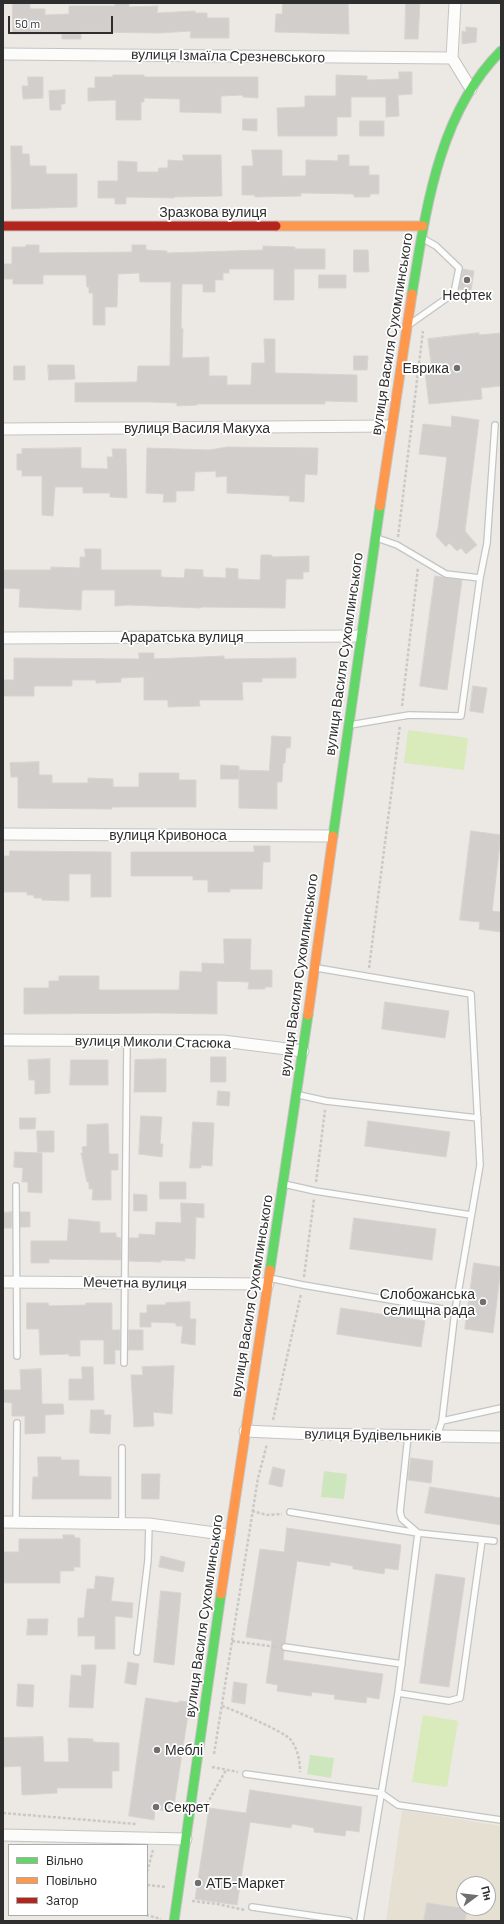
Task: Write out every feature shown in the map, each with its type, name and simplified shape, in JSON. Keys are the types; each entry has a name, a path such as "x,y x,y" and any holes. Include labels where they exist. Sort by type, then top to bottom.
{"main road":[{"name":"вулиця Василя Сухомлинського","path":"169,1921 186,1839 229,1535 297,1094 332,836 391,426 421,237 434,178 444,145 456,116 486,66 501,51"},
{"name":"Зразкова вулиця","path":"3,226 423,226"}],"street":[{"path":"455,3 452,58 471,89"},
{"name":"вулиця Ізмаїла Срезневського","path":"3,54 452,58"},
{"name":"вулиця Василя Макуха","path":"3,429 391,426"},
{"name":"Араратська вулиця","path":"3,638 361,636"},
{"name":"вулиця Кривоноса","path":"3,834 332,836"},
{"name":"вулиця Миколи Стасюка","path":"3,1040 223,1041 303,1051"},
{"name":"Мечетна вулиця","path":"3,1282 125,1283 268,1281"},
{"name":"вулиця Будівельників","path":"246,1431 270,1433 501,1437"},
{"path":"3,1522 148,1524 229,1535"},
{"path":"3,1835 186,1839"}],"lane":[{"path":"408,325 454,293 459,268 436,246 421,237"},
{"path":"348,725 401,716 461,716 480,578 487,543 495,425"},
{"path":"375,538 397,545 446,574 480,578"},
{"path":"315,968 471,994 480,1165 455,1311 442,1421 437,1436"},
{"path":"124,1363 127,1041"},
{"path":"297,1094 326,1101 478,1118"},
{"path":"283,1184 315,1191 471,1214"},
{"path":"16,1186 17,1356"},
{"path":"268,1281 303,1285 455,1311"},
{"path":"442,1421 501,1408"},
{"path":"16,1522 18,1423"},
{"path":"408,1436 400,1512 402,1519 418,1533"},
{"path":"122,1448 122,1524"},
{"path":"290,1512 418,1533 494,1541"},
{"path":"137,1652 148,1560 148,1524"},
{"path":"360,1921 398,1693 418,1533"},
{"path":"398,1693 449,1701 460,1698 482,1540"},
{"path":"285,1647 402,1664"},
{"path":"246,1774 301,1783 381,1793 398,1805 501,1820"},
{"path":"252,1906 349,1921"}],"path":[{"path":"368,976 420,558"},
{"path":"211,1775 258,1478 270,1433 303,1285 326,1101"},
{"path":"252,1512 277,1515"},
{"path":"232,1641 276,1646"},
{"path":"222,1706 258,1721 290,1739 300,1759 301,1783"},
{"path":"207,1804 226,1770 212,1767"},
{"path":"206,1812 209,1790"},
{"path":"3,1813 138,1824"},
{"path":"148,1868 155,1838"},
{"path":"191,1908 193,1893"},
{"path":"192,1901 217,1904 244,1910"},
{"path":"148,1916 169,1921"}],"shaded area":[{"path":"402,1810 501,1826 501,1921 386,1921"}],"green space":[{"path":"408,730 468,738 464,770 404,763"},
{"path":"324,1471 347,1474 344,1499 321,1497"},
{"path":"423,1715 458,1721 447,1787 412,1782"},
{"path":"310,1755 334,1758 331,1778 307,1774"}],"building":[{"path":"13,3 30,3 30,9 45,9 45,15 69,14 69,6 115,6 115,3 129,3 129,7 158,6 157,13 195,11 195,13 207,13 207,18 229,18 229,38 190,38 191,31 160,33 81,32 81,39 62,39 62,34 13,34"},
{"path":"283,3 348,3 349,34 275,32 276,14 282,14"},
{"path":"406,3 420,3 418,39 405,39"},
{"path":"466,27 477,28 476,42 462,44 462,31 466,32"},
{"path":"399,72 412,72 412,94 398,95 399,116 386,117 386,97 351,97 351,117 337,117 337,136 278,136 277,108 305,107 305,96 336,96 336,75 367,76 367,80 399,79"},
{"path":"113,75 144,75 144,77 258,77 258,98 243,97 243,95 221,96 221,113 180,112 180,99 144,98 144,102 141,102 141,120 116,120 116,100 88,101 88,88 95,88 95,77 113,77"},
{"path":"28,77 43,77 43,98 23,99 22,86 28,86"},
{"path":"65,90 65,104 61,104 61,110 50,110 49,91"},
{"path":"243,119 257,119 257,131 243,130"},
{"path":"360,121 384,121 384,136 360,136"},
{"path":"11,146 22,146 22,154 29,154 30,166 46,166 46,174 77,174 77,207 12,209"},
{"path":"252,150 282,150 282,176 306,176 306,160 338,161 338,155 349,155 349,166 369,166 369,175 379,175 379,194 370,194 370,197 354,197 354,194 301,193 301,196 255,197 255,195 242,195 242,166 253,166"},
{"path":"183,155 221,155 222,196 174,198 126,197 126,204 115,204 115,198 98,198 98,181 118,181 118,161 137,162 137,172 158,172 159,168 168,168 168,160 183,161"},
{"path":"26,245 39,245 39,253 132,252 132,245 146,245 146,250 167,251 167,253 263,250 263,246 295,247 295,249 325,249 325,269 294,269 294,300 274,300 274,269 229,269 229,273 223,273 223,280 215,280 215,292 203,292 203,284 182,284 182,358 209,357 209,376 227,376 227,385 251,385 252,363 265,363 264,339 275,339 275,373 357,375 357,402 325,401 325,404 197,404 177,406 177,403 75,402 75,383 137,382 138,366 170,366 171,282 140,282 139,273 118,274 117,307 105,307 105,325 93,325 93,293 89,293 86,275 43,275 43,284 13,284 13,279 3,279 3,264 12,264 12,247 26,247"},
{"path":"354,250 368,250 369,272 354,272"},
{"name":"Нефтек","path":"463,269 474,271 471,291 459,289"},
{"path":"319,275 346,275 346,288 319,288"},
{"name":"Еврика","path":"479,333 479,335 501,333 501,386 481,388 482,399 429,404 425,372 432,371 428,339"},
{"path":"354,356 368,356 367,370 354,370"},
{"path":"48,365 74,365 75,379 49,380"},
{"path":"14,366 25,366 25,380 14,380"},
{"path":"452,416 479,420 465,531 477,545 466,554 461,548 457,551 449,543 446,547 436,536 447,457 419,454 423,424 451,427"},
{"path":"227,447 318,448 317,475 305,474 304,502 289,501 290,496 227,493 227,476 216,477 216,471 195,472 194,491 176,491 176,502 163,502 164,494 146,493 147,448 209,450"},
{"path":"81,448 81,468 108,469 107,457 113,457 112,449 126,449 127,498 110,497 110,493 83,493 83,487 55,487 53,516 42,515 42,476 22,476 22,470 17,470 17,454 22,454 22,449"},
{"path":"85,549 101,549 101,570 161,570 161,577 184,578 185,569 203,570 203,577 226,578 226,568 238,569 238,579 260,580 261,555 271,555 273,557 309,556 309,572 303,572 303,579 286,579 285,608 115,606 115,590 82,590 81,610 19,607 20,589 3,588 3,570 51,570 51,567 80,568 80,557 85,557"},
{"path":"435,576 462,580 447,690 420,686"},
{"path":"139,653 154,653 154,659 224,656 224,659 296,658 296,678 262,678 262,682 242,682 243,700 199,700 200,706 168,707 168,700 144,700 144,677 121,678 121,682 96,683 96,680 72,680 72,686 34,686 34,696 3,696 3,680 14,680 14,658 139,659"},
{"path":"473,686 487,688 483,713 470,711"},
{"path":"272,736 291,737 290,748 286,748 285,763 283,763 282,782 277,782 277,809 239,808 239,770 269,771"},
{"path":"39,762 39,775 52,775 52,783 88,783 88,778 113,779 113,787 139,787 139,773 179,773 179,780 196,780 196,807 112,807 112,809 18,808 18,777 11,777 10,763"},
{"path":"221,765 239,766 239,779 221,779"},
{"path":"471,831 501,835 492,911 501,912 501,932 479,929 480,922 460,920"},
{"path":"254,846 270,846 270,862 263,862 262,889 230,889 230,892 208,892 208,880 193,880 193,876 131,876 131,852 254,852"},
{"path":"10,851 111,852 111,897 91,897 91,874 69,874 69,901 42,900 42,898 34,898 34,895 27,895 27,892 3,892 3,856 9,856"},
{"path":"224,939 251,939 250,970 272,970 272,987 265,987 265,989 248,989 249,982 217,981 217,1014 24,1014 24,988 49,988 49,981 59,981 59,976 99,976 99,990 179,990 180,971 202,972 202,963 224,964"},
{"path":"385,1002 449,1011 445,1038 382,1029"},
{"path":"211,1057 226,1057 226,1082 211,1082"},
{"path":"50,1059 50,1093 35,1094 35,1080 29,1080 28,1060"},
{"path":"166,1059 166,1092 134,1092 135,1060"},
{"path":"71,1060 108,1060 108,1085 70,1085"},
{"path":"218,1091 230,1092 229,1106 217,1105"},
{"path":"141,1116 162,1117 160,1144 163,1144 162,1157 139,1154"},
{"path":"20,1118 36,1118 35,1129 20,1129"},
{"path":"368,1121 450,1132 446,1157 365,1146"},
{"path":"193,1122 214,1123 212,1166 201,1165 201,1168 190,1168"},
{"path":"108,1124 109,1154 118,1154 118,1170 111,1170 111,1200 92,1200 93,1189 89,1189 89,1182 87,1182 81,1153 83,1153 82,1147 87,1146 87,1125"},
{"path":"37,1131 54,1131 54,1152 38,1152"},
{"path":"15,1152 42,1153 42,1193 28,1192 28,1182 22,1182 23,1168 14,1167"},
{"path":"160,1182 186,1182 186,1199 160,1199"},
{"path":"134,1194 147,1195 147,1211 134,1211"},
{"path":"181,1203 204,1204 204,1218 196,1217 195,1259 185,1258 185,1261 161,1260 161,1262 129,1261 129,1238 139,1238 139,1234 155,1235 156,1222 181,1223"},
{"path":"12,1212 12,1228 3,1228 3,1213"},
{"path":"20,1212 30,1212 30,1227 20,1227"},
{"path":"354,1218 436,1229 432,1260 350,1249"},
{"path":"69,1219 100,1222 100,1233 116,1233 116,1237 121,1238 121,1260 49,1259 49,1263 31,1263 31,1241 67,1241"},
{"name":"Слобожанська селищна рада","path":"474,1263 501,1267 493,1333 465,1329"},
{"path":"190,1302 190,1319 196,1319 195,1345 181,1343 183,1326 176,1326 176,1323 151,1322 151,1327 140,1327 140,1313 147,1313 147,1305 166,1305 166,1303"},
{"path":"27,1303 48,1303 49,1306 86,1305 86,1303 112,1303 112,1330 120,1330 120,1350 115,1350 115,1364 104,1364 104,1340 80,1340 80,1356 69,1356 69,1354 40,1355 39,1329 27,1329"},
{"path":"341,1308 425,1321 421,1347 337,1334"},
{"path":"129,1330 143,1330 143,1350 128,1350"},
{"path":"174,1366 172,1414 153,1412 154,1426 134,1427 131,1375 143,1375 142,1367"},
{"path":"82,1367 93,1367 94,1400 69,1400 69,1379 82,1379"},
{"path":"41,1369 42,1404 63,1404 64,1414 45,1415 45,1433 25,1434 25,1416 12,1416 12,1403 3,1402 3,1390 21,1390 20,1370"},
{"path":"91,1410 104,1410 104,1415 111,1415 110,1434 90,1433"},
{"path":"38,1457 61,1457 61,1460 79,1460 79,1476 111,1477 111,1499 32,1499 33,1477 38,1477"},
{"path":"411,1458 433,1461 431,1483 408,1480"},
{"path":"273,1467 285,1470 282,1487 269,1484"},
{"path":"142,1474 160,1474 159,1499 142,1499"},
{"path":"430,1487 501,1498 501,1525 425,1513"},
{"path":"287,1528 401,1545 398,1570 385,1568 384,1574 353,1569 353,1566 330,1562 330,1566 297,1561 285,1643 281,1647 284,1651 283,1660 383,1674 379,1699 367,1697 366,1703 334,1699 335,1695 312,1692 311,1696 277,1691 278,1685 266,1683 272,1641 246,1637 260,1549 284,1552"},
{"path":"63,1535 74,1535 75,1538 80,1538 80,1567 74,1567 74,1571 60,1571 60,1583 3,1583 3,1552 19,1552 19,1539 63,1539"},
{"path":"161,1556 185,1562 183,1572 159,1567"},
{"path":"436,1574 465,1578 449,1687 420,1683"},
{"path":"96,1576 114,1578 111,1601 133,1603 132,1618 115,1616 115,1649 95,1649 95,1636 78,1636 78,1618 84,1618 87,1589 94,1589"},
{"path":"161,1591 181,1593 174,1665 154,1662"},
{"path":"28,1619 48,1619 47,1635 27,1635"},
{"path":"128,1662 139,1664 136,1685 125,1683"},
{"path":"82,1665 96,1665 93,1708 69,1707 71,1675 81,1676"},
{"path":"234,1682 247,1684 245,1704 232,1702"},
{"path":"18,1684 34,1685 33,1707 17,1706"},
{"path":"146,1698 178,1703 179,1701 190,1702 173,1812 155,1809 154,1820 129,1816"},
{"path":"43,1737 44,1762 69,1762 68,1738 93,1739 93,1742 119,1743 119,1771 112,1771 112,1788 57,1788 57,1793 22,1795 21,1766 3,1767 3,1738"},
{"path":"250,1790 362,1807 359,1832 346,1830 345,1836 314,1832 314,1828 292,1824 291,1828 250,1822 237,1905 195,1899 209,1808 246,1813"},
{"path":"427,1903 456,1907 456,1916 466,1916 465,1921 424,1921"}],"traffic: fast":[{"path":"412,294 430,197 438,165 449,133 462,104 480,76 501,51"},
{"path":"333,836 380,506"},
{"path":"270,1270 308,1015"},
{"path":"174,1921 221,1594"}],"traffic: slow":[{"path":"276,226 423,226"},
{"path":"380,506 412,294"},
{"path":"308,1015 333,836"},
{"path":"221,1594 270,1270"}],"traffic: jam":[{"path":"3,226 276,226"}],"place":[{"name":"Нефтек","path":"467,280"},
{"name":"Еврика","path":"457,368"},
{"name":"Слобожанська селищна рада","path":"483,1302"},
{"name":"Меблі","path":"157,1750"},
{"name":"Секрет","path":"156,1807"},
{"name":"АТБ-Маркет","path":"198,1883"}]}
